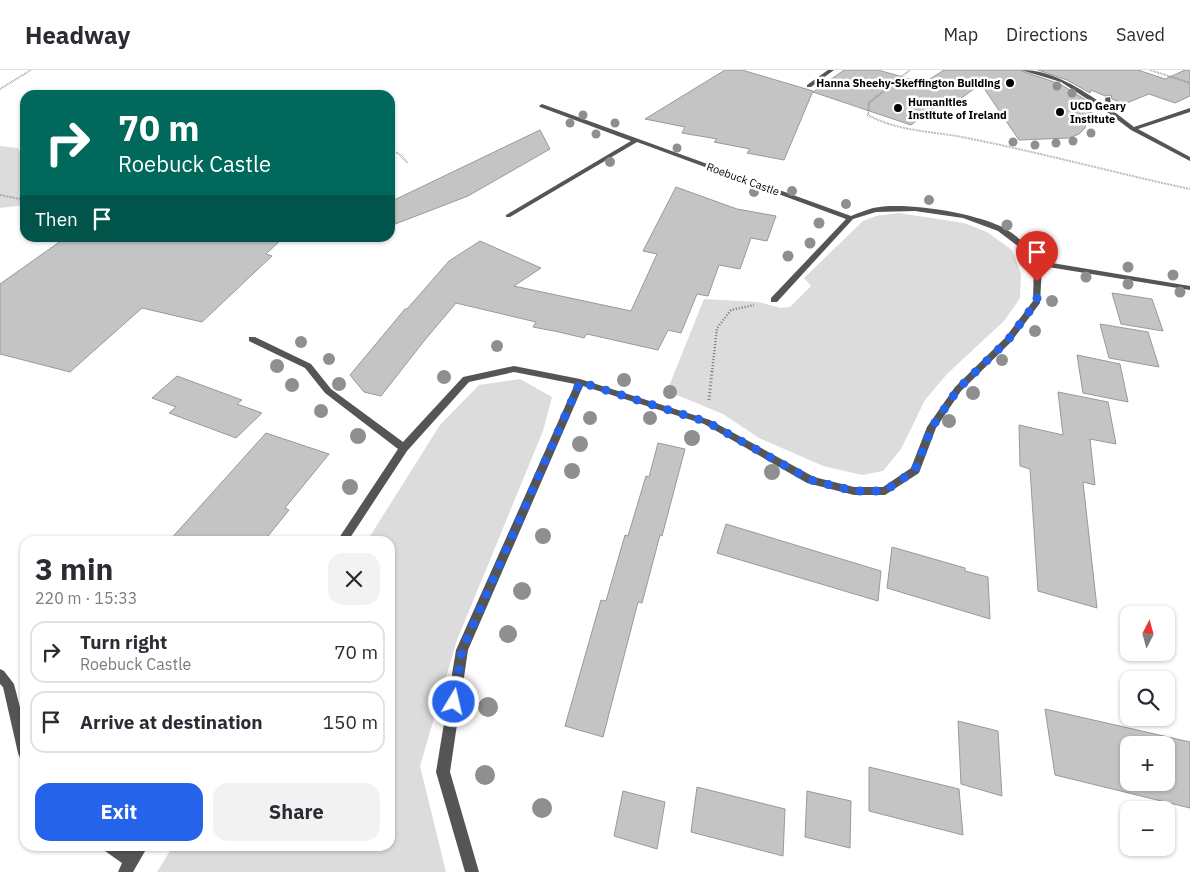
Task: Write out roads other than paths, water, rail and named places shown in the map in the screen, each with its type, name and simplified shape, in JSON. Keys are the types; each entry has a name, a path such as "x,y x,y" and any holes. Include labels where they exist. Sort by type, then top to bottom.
{"street":[{"path":"809,86 831,70"},
{"path":"1024,70 1063,81 1109,111 1132,129 1190,159"},
{"path":"1108,98 1109,111"},
{"name":"Roebuck Castle","path":"542,106 851,218"},
{"path":"1132,129 1190,110"},
{"path":"508,216 635,141"},
{"path":"345,536 404,448 466,379 514,369 580,382 707,422 811,480 854,491 885,491 915,470 932,427 958,389 1008,340 1037,301 1038,263 1026,248 1001,229 964,216 916,209 875,210 851,218 774,300"},
{"path":"1038,263 1190,288"},
{"path":"252,339 308,366 328,391 404,448"},
{"path":"472,872 443,772 462,650 580,382"},
{"path":"0,675 8,684 20,733"},
{"path":"114,851 128,867 138,851"}],"place":[{"name":"Hanna Sheehy-Skeffington Building","path":"1010,83"},
{"name":"Humanities Institute of Ireland","path":"898,108"},
{"name":"UCD Geary Institute","path":"1060,112"}]}
